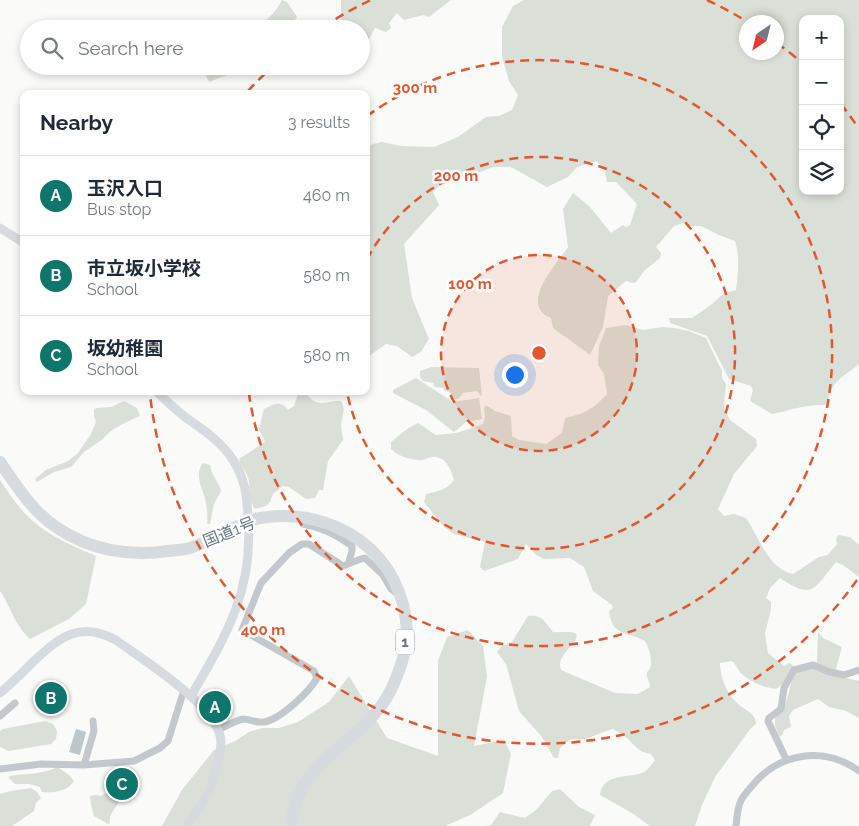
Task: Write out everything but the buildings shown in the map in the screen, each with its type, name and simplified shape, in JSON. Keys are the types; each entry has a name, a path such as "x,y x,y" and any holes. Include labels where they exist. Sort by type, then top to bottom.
{"highway":[{"name":"国道1号","path":"0,462 18,490 56,528 79,540 96,546 121,552 141,554 190,548 258,518 303,518 334,526 362,541 384,563 400,595 407,633 403,659 395,685 380,707 368,720 323,760 309,776 297,799 291,826"}],"street":[{"path":"0,228 20,240"},
{"path":"0,769 40,764 84,765 134,761 164,745 171,735 187,693 228,628 240,600 248,564 249,532 246,488 233,459 223,448 161,395"},
{"path":"281,517 298,523 317,526 341,538 352,546 353,551 349,563"},
{"path":"218,730 242,719 263,722 274,719 314,684 317,678 314,671 242,630 261,583 289,553 302,544 309,544 343,566 355,563 360,558 365,558 383,575 391,589 400,595"},
{"path":"0,693 53,644 64,637 77,632 88,631 103,633 116,640 187,693 208,712 218,730 221,742 214,780 200,810 186,826"},
{"path":"786,759 768,721 769,718 781,709 784,688 794,670 812,666 844,675 859,670"},
{"path":"0,716 15,702"},
{"path":"84,765 94,731 93,721"},
{"path":"736,826 740,802 747,792 764,773 786,759 812,756 824,757 839,761 859,771"}],"shaded area":[{"path":"282,0 287,2 297,17 295,20 266,20"},
{"path":"341,0 451,0 429,17 423,15 404,20 397,13 389,23 391,28 386,32 375,28 370,37 370,20 341,20"},
{"path":"524,0 859,0 859,364 836,382 825,405 805,406 772,414 750,401 753,390 751,386 729,379 707,336 670,323 669,318 692,318 724,293 736,290 738,259 735,241 701,226 691,226 683,223 674,226 656,247 661,253 660,258 644,271 636,282 626,281 608,296 603,327 590,355 553,328 551,318 542,312 538,304 539,295 549,274 568,247 563,209 573,193 590,207 611,233 623,225 626,227 630,225 637,204 616,182 607,182 604,168 596,161 577,167 568,177 547,187 511,167 493,167 470,176 464,175 439,186 433,192 439,205 404,244 412,298 429,339 421,352 412,357 397,346 386,344 370,355 370,145 381,142 402,146 434,147 458,137 486,117 499,116 512,110 518,95 509,81 502,57 502,27 513,6"},
{"path":"206,75 227,75 209,82"},
{"path":"626,325 643,330 663,327 674,328 689,331 706,338 722,371 722,378 726,384 724,408 730,420 756,439 757,446 734,474 718,509 724,516 734,514 746,518 770,559 784,571 793,574 819,557 828,555 837,544 836,539 838,535 850,537 859,545 859,577 836,562 818,585 807,590 791,585 780,578 770,588 766,598 771,602 765,634 768,653 784,666 789,663 794,666 785,682 776,689 762,686 742,674 732,661 720,663 722,679 729,694 739,705 752,714 756,724 751,728 715,777 695,826 650,826 632,813 600,795 602,787 606,782 619,777 644,772 655,760 651,754 639,750 623,735 613,729 587,738 571,739 560,748 558,758 554,758 542,737 519,711 506,664 497,652 502,646 512,642 528,616 537,616 553,632 572,632 577,636 561,660 561,670 615,693 638,694 650,687 647,673 651,665 651,658 645,641 621,632 613,625 609,611 613,608 612,605 593,591 584,567 570,558 544,559 536,555 526,544 518,559 484,571 480,567 485,542 454,534 444,527 424,502 426,494 445,488 454,480 448,465 439,458 432,457 415,460 406,458 391,449 391,442 418,423 436,435 456,433 481,425 485,417 484,408 486,405 495,411 511,416 512,436 519,440 546,444 562,433 565,418 588,410 607,394 604,374 598,365 599,346 606,328"},
{"path":"432,367 479,368 482,395 477,391 463,393 458,399 454,399 450,392 445,391 443,388 435,387 433,383 423,381 420,377 420,371"},
{"path":"416,378 453,402 479,398 482,419 466,422 454,432 426,410 393,393 393,390"},
{"path":"298,395 307,395 314,401 322,403 341,401 344,408 341,426 343,440 328,461 323,490 319,490 315,498 306,499 289,487 283,486 273,494 266,506 255,509 250,498 248,477 239,459 265,442 259,429 264,409 274,404 283,405 288,410 294,406"},
{"path":"124,401 137,408 140,416 110,432 84,452 71,467 54,472 37,482 35,479 46,470 68,461 78,453 91,434 96,422 94,410 96,408 111,407"},
{"path":"203,463 210,465 221,491 214,504 210,524 207,524 206,503 199,478 200,468"},
{"path":"0,480 18,506 37,524 65,542 96,556 86,604 69,619 30,639 17,622 0,591"},
{"path":"468,630 483,646 487,677 474,746 504,740 511,754 503,793 470,815 445,826 162,826 182,790 214,750 235,741 249,732 262,728 279,728 298,722 329,702 349,676 387,738 438,756 438,661 447,637"},
{"path":"818,632 823,638 842,647 836,669 838,676 859,681 859,718 846,711 829,707 818,699 793,710 789,716 791,727 784,730 780,737 775,726 775,718 786,703 795,673 812,668 817,662"},
{"path":"45,721 53,724 57,731 56,739 51,744 9,751 0,747 0,731 3,729"},
{"path":"76,729 86,732 80,755 69,752"},
{"path":"58,767 74,781 68,788 60,791 42,792 40,787 29,784 15,784 9,778 10,776 40,773"},
{"path":"31,788 41,798 36,803 34,811 12,826 0,826 0,794"},
{"path":"116,788 122,794 108,824 94,816 90,796 101,796"},
{"path":"560,789 579,807 595,815 590,826 486,826 491,825 500,812 525,818 537,809 552,791"}],"place":[{"name":"市立坂小学校","path":"51,698"},
{"name":"玉沢入口","path":"215,707"},
{"name":"坂幼稚園","path":"122,784"}]}
